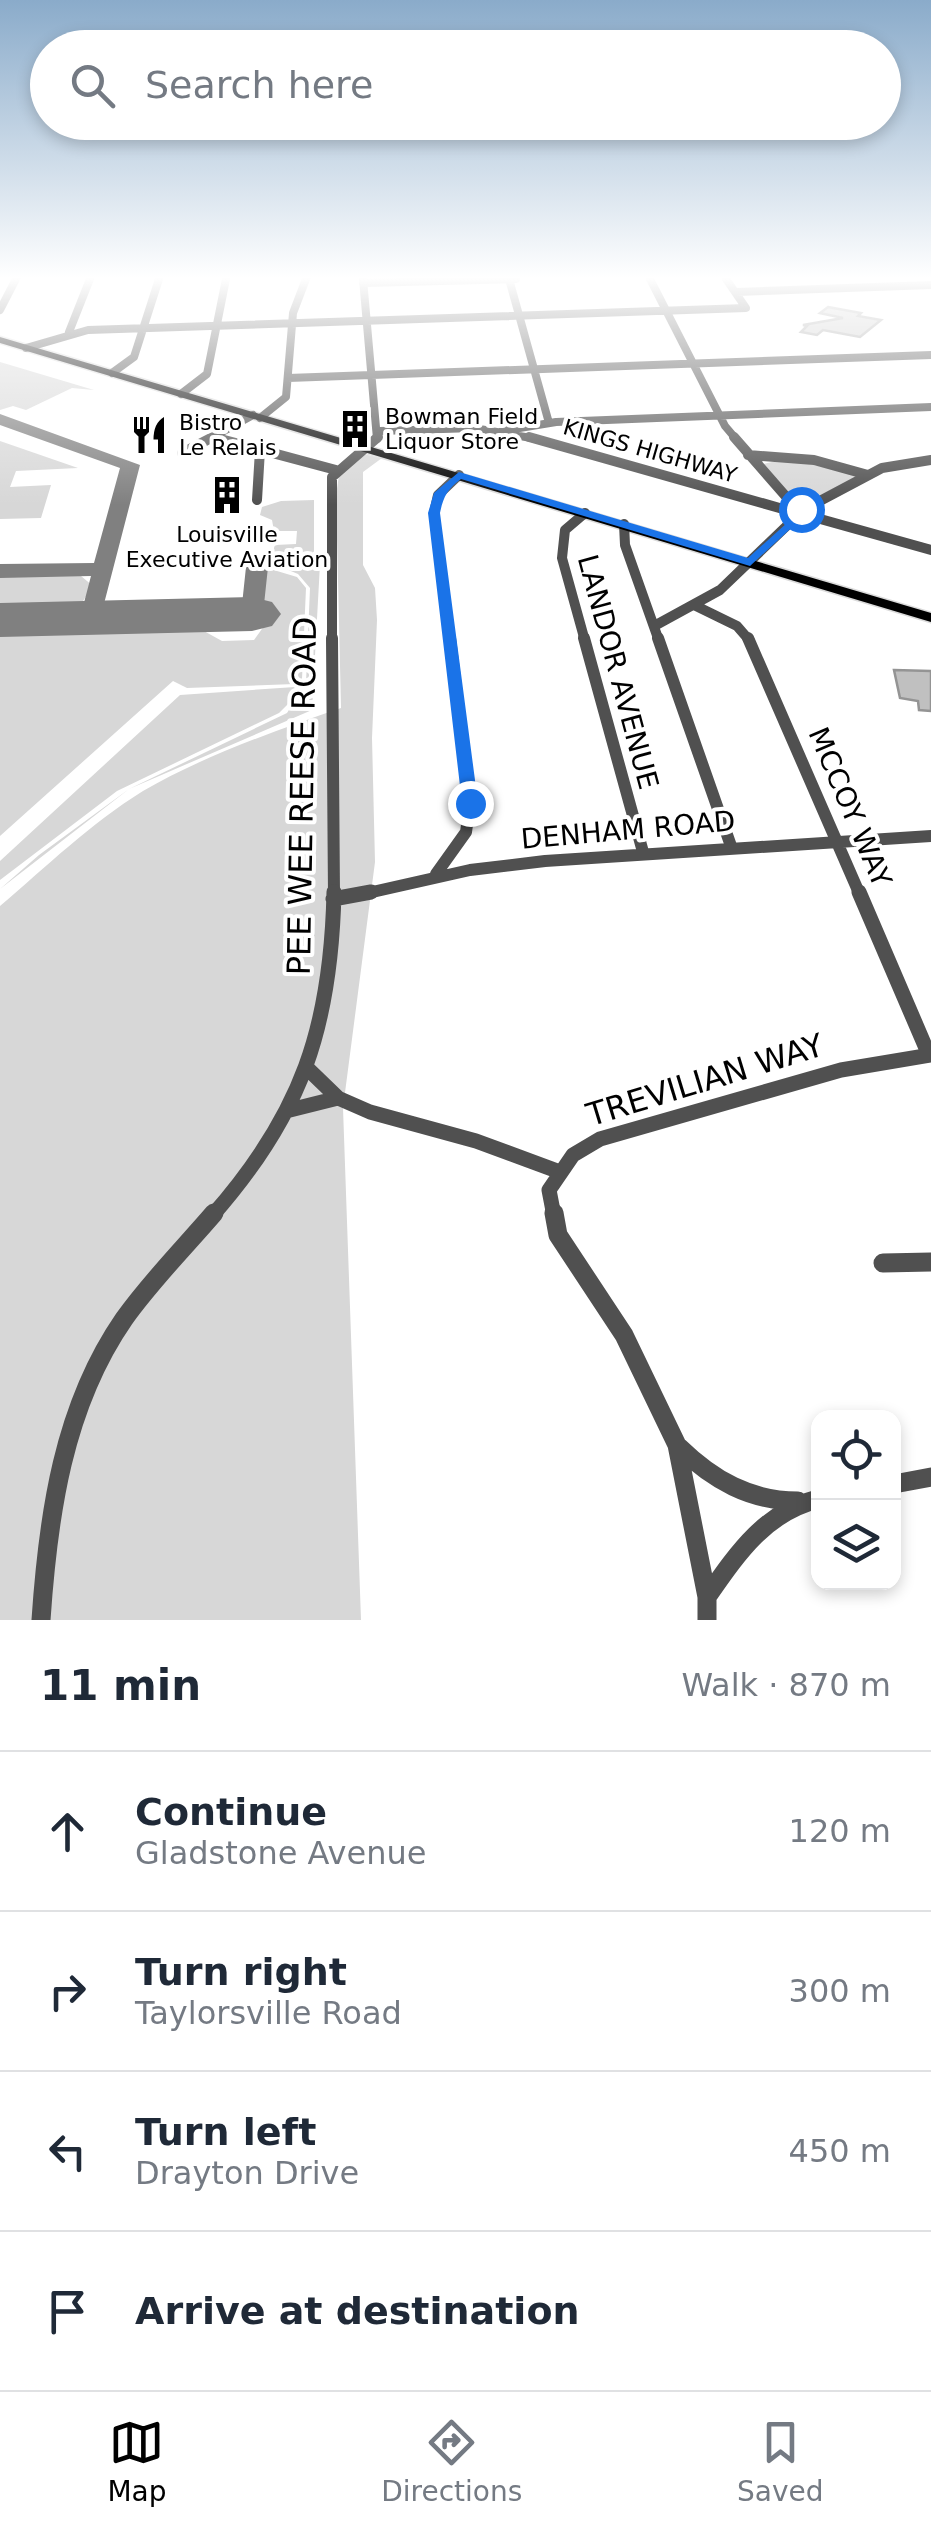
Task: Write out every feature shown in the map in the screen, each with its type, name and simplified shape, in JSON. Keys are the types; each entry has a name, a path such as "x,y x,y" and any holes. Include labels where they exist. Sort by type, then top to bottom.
{"main road":[{"path":"49,355 931,618"}],"street":[{"path":"112,373 134,355"},
{"path":"181,394 205,379 211,355"},
{"path":"182,453 284,400 290,355"},
{"path":"213,437 336,470 377,440 380,432 372,415 369,355"},
{"path":"528,355 549,422"},
{"path":"688,355 719,416 798,512"},
{"path":"288,378 931,355"},
{"path":"502,431 549,422 931,407"},
{"path":"531,427 538,440"},
{"name":"KINGS HIGHWAY","path":"380,432 502,431 931,550"},
{"path":"257,500 260,450"},
{"path":"755,459 814,460 868,475"},
{"path":"656,625 720,590 798,512 868,475 931,460"},
{"name":"PEE WEE REESE ROAD","path":"41,1620 60,1480 74,1426 104,1352 142,1296 261,1159 290,1110 308,1069 332,970 336,470"},
{"path":"436,874 466,832 470,803 434,513 438,495 459,475"},
{"name":"LANDOR AVENUE","path":"585,513 565,530 562,558 643,852"},
{"path":"624,524 625,545 731,846"},
{"name":"MCCOY WAY","path":"694,605 737,626 753,644 930,1056"},
{"name":"DENHAM ROAD","path":"334,899 436,874 643,852 931,836"},
{"name":"TREVILIAN WAY","path":"560,1172 573,1156 611,1136 841,1070 930,1056"},
{"path":"308,1069 338,1098 560,1172 549,1190 558,1235 624,1335 676,1445 707,1597 706,1620"},
{"path":"290,1110 338,1098"},
{"path":"883,1263 931,1262"},
{"path":"676,1445 708,1473 734,1488 771,1501 809,1500"},
{"path":"901,1483 931,1477"},
{"path":"707,1597 740,1550 779,1512 809,1500"}],"shaded area":[{"path":"0,362 94,390 72,388 26,410 13,406 0,410"},
{"path":"0,441 78,468 16,471 10,487 51,485 41,518 0,519"},
{"path":"363,454 382,458 363,472 363,565 375,588 377,620 372,738 375,862 343,1108 361,1620 0,1620 0,906 87,831 143,791 214,756 341,708 336,496 340,468"},
{"path":"785,459 861,475 799,506 759,465"},
{"path":"314,500 314,564 320,564 312,710 129,789 287,713 306,683 310,588 298,574 269,562 275,545 296,544 297,531 274,531 272,520 260,515 262,507 281,501"},
{"path":"267,568 297,577 306,588 302,679 295,684 187,688 173,681 0,836 0,630 193,625 222,641 254,640 272,615 261,600"},
{"path":"0,576 81,576 93,586 79,607 0,613"},
{"path":"295,687 292,700 279,713 117,791 0,880 0,861 180,695"},
{"path":"129,789 0,889 39,855"}],"building":[{"path":"894,670 931,671 931,711 919,710 918,701 900,698"}],"taxiway":[{"path":"0,419 130,465 103,569"},
{"path":"252,614 257,567"},
{"path":"0,571 103,569"},
{"path":"91,618 103,569"}],"runway":[{"path":"0,620 252,614"}],"place":[{"name":"Bowman Field Liquor Store","path":"355,429"},
{"name":"Bistro Le Relais","path":"149,435"},
{"name":"Louisville Executive Aviation","path":"227,495"}],"route":[{"path":"470,803 434,513 438,495 450,482 459,475 750,562 796,516 806,516 801,509"}]}
